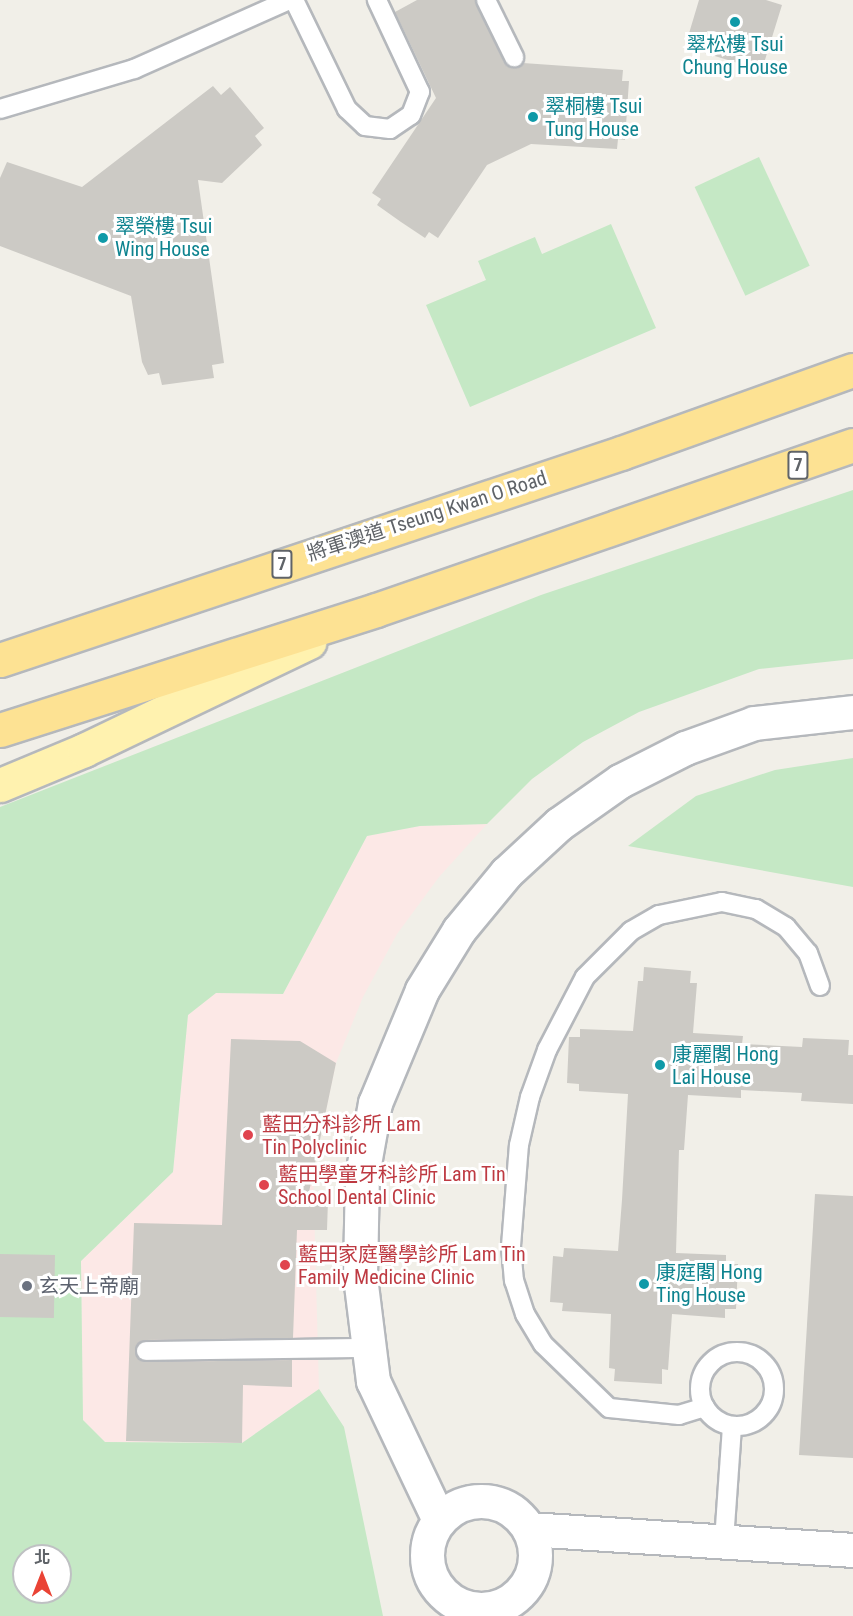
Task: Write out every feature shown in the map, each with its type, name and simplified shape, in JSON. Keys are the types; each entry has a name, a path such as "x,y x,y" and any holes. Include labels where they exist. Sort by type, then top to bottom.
{"highway":[{"name":"將軍澳道 Tseung Kwan O Road","path":"0,660 35,644 621,453 853,370"},
{"name":"7","path":"0,730 376,610 853,446"},
{"path":"0,652 35,644"}],"main road":[{"path":"0,784 84,750 376,610"}],"street":[{"path":"743,484 853,455"},
{"path":"439,1520 386,1413 366,1348 360,1207 375,1103 422,990 459,930 506,873 560,824 620,781 685,748 754,723 853,712"},
{"path":"386,1413 466,1502"},
{"path":"466,1502 502,1505 532,1544 525,1587 498,1611 442,1605 432,1580 426,1549 439,1520 466,1502"},
{"path":"532,1544 657,1537 853,1550"}],"lane":[{"path":"0,109 134,69 292,0 347,109 365,126 390,129 411,115 420,92 377,0"},
{"path":"486,0 514,57"},
{"path":"705,1407 679,1415 609,1408 543,1344 525,1314 514,1281 511,1246 519,1145 530,1097 547,1050 585,977 606,952 660,915 722,902 756,909 786,927 808,953 820,986"},
{"path":"146,1352 366,1348"},
{"path":"733,1353 756,1358 771,1376 773,1399 760,1418 732,1426 718,1421 705,1407 700,1384 711,1363 733,1353"},
{"path":"724,1541 732,1426"}],"shaded area":[{"name":"藍田分科診所 Lam Tin Polyclinic","path":"487,824 439,877 397,934 363,997 336,1063 313,1170 319,1389 242,1443 105,1442 83,1420 81,1261 173,1172 188,1015 215,993 283,994 367,836 420,826"}],"green space":[{"path":"759,157 810,266 745,296 695,187"},
{"path":"611,224 656,328 470,407 426,305 486,280 478,261 535,237 542,254"},
{"path":"853,490 853,659 759,669 639,712 583,742 532,779 487,824 420,826 367,836 283,994 216,993 188,1015 173,1172 81,1261 83,1420 105,1442 242,1443 319,1389 344,1427 383,1616 0,1616 0,807 541,595"},
{"path":"853,758 853,887 628,846 696,796 775,770"}],"building":[{"name":"翠桐樓 Tsui Tung House","path":"417,0 475,0 504,62 513,68 523,63 623,70 622,81 629,81 625,140 618,139 617,149 531,144 487,165 438,238 429,232 425,238 401,222 377,205 381,199 372,193 436,98 395,12"},
{"name":"翠松樓 Tsui Chung House","path":"699,0 766,0 782,5 764,63 754,60 751,67 695,50 697,42 687,40"},
{"name":"翠榮樓 Tsui Wing House","path":"213,86 221,95 230,87 264,128 255,136 262,145 222,183 198,180 224,363 212,365 214,378 162,385 159,373 148,375 142,362 131,296 0,246 0,178 7,162 82,187"},
{"path":"644,967 691,971 690,983 697,983 693,1033 743,1036 742,1044 802,1047 803,1038 849,1040 848,1055 853,1055 853,1104 801,1101 802,1093 741,1090 741,1098 688,1095 684,1150 679,1150 676,1253 726,1255 726,1264 738,1264 736,1309 725,1309 725,1318 672,1314 668,1370 662,1369 662,1384 614,1381 615,1369 609,1368 611,1314 562,1311 563,1303 550,1302 553,1256 563,1257 564,1248 618,1251 622,1200 628,1094 579,1091 579,1084 567,1083 569,1037 580,1037 580,1029 633,1031 638,981 643,981"},
{"path":"231,1039 300,1041 336,1063 308,1197 328,1200 327,1230 297,1230 293,1338 146,1340 135,1352 146,1362 292,1360 292,1387 243,1385 242,1443 126,1441 134,1223 222,1225"},
{"path":"815,1194 853,1196 853,1458 799,1455"},
{"name":"玄天上帝廟","path":"0,1254 55,1255 54,1318 0,1317"}],"place":[{"name":"翠松樓 Tsui Chung House","path":"735,22"},
{"name":"翠桐樓 Tsui Tung House","path":"533,117"},
{"name":"翠榮樓 Tsui Wing House","path":"103,238"},
{"name":"康麗閣 Hong Lai House","path":"660,1065"},
{"name":"藍田分科診所 Lam Tin Polyclinic","path":"248,1135"},
{"name":"藍田學童牙科診所 Lam Tin School Dental Clinic","path":"264,1185"},
{"name":"藍田家庭醫學診所 Lam Tin Family Medicine Clinic","path":"285,1265"},
{"name":"康庭閣 Hong Ting House","path":"644,1284"},
{"name":"玄天上帝廟","path":"27,1286"}]}
